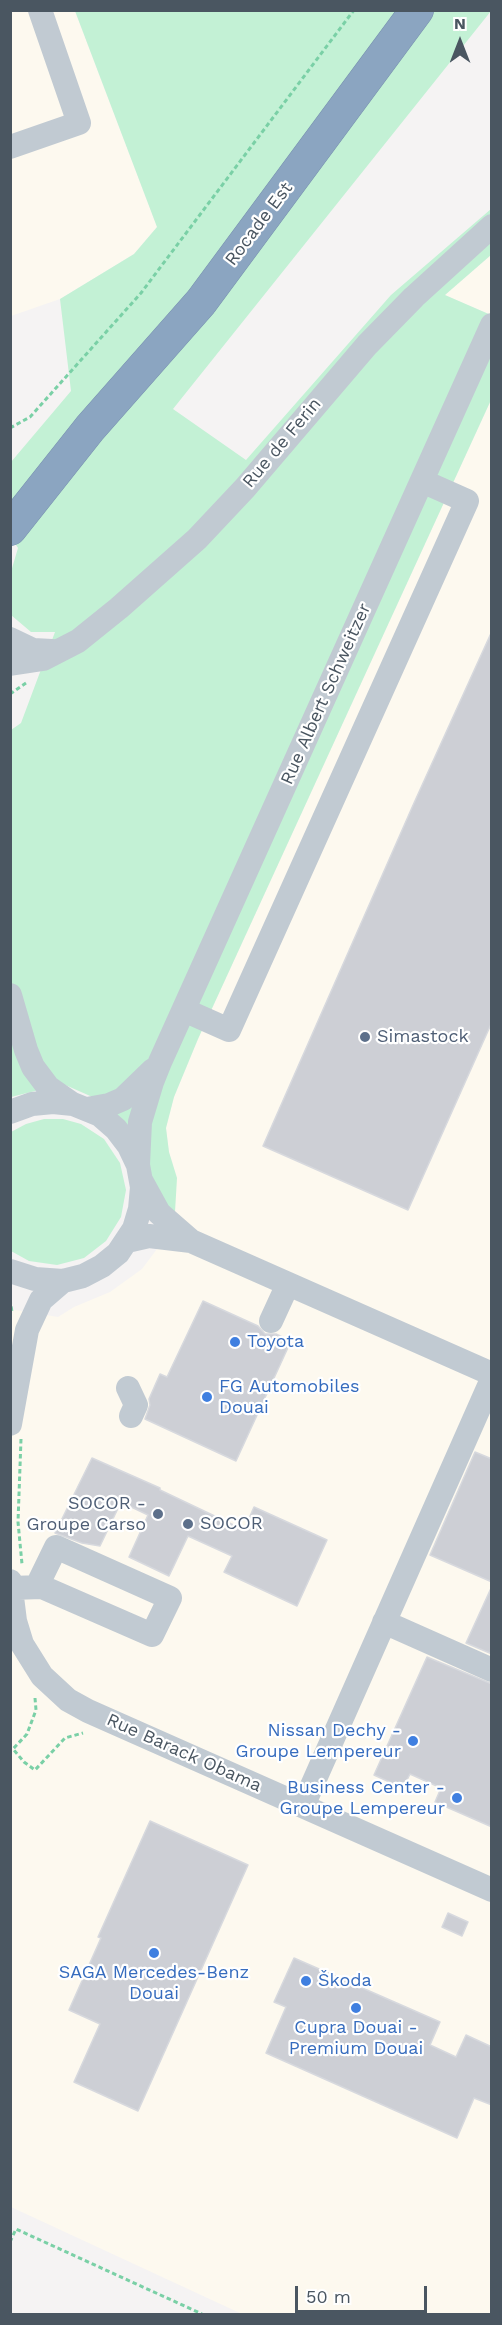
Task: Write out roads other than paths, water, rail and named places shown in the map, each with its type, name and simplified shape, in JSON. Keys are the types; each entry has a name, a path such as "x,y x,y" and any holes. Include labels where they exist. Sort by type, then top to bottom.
{"highway":[{"name":"Rocade Est","path":"10,529 90,429 201,302 417,10"},
{"name":"Rocade Est","path":"10,497 40,474 90,429"}],"street":[{"path":"10,147 80,123 40,10"},
{"name":"Rue de Ferin","path":"10,664 43,659 63,649 87,634 119,608 219,517 367,345 422,289 492,226"},
{"name":"Rue Albert Schweitzer","path":"63,1281 96,1270 118,1252 134,1229 140,1209 140,1122 160,1062 492,325"},
{"path":"184,1010 230,1030 467,501 422,481"},
{"path":"10,639 33,650 63,649"},
{"path":"10,996 33,1067 48,1087 80,1107 99,1115 116,1129 129,1146 159,1213 191,1241"},
{"name":"Rue Albert Schweitzer","path":"10,1112 39,1103 80,1107 109,1105 123,1099 135,1089 160,1062"},
{"path":"126,1241 149,1236 191,1241 492,1374"},
{"path":"13,1272 42,1281 63,1281"},
{"path":"13,1272 24,1297 27,1330 16,1430"},
{"path":"27,1330 41,1300 63,1281"},
{"path":"271,1321 288,1284"},
{"path":"303,1806 492,1380"},
{"path":"128,1388 136,1405 131,1416"},
{"path":"56,1547 170,1598 152,1635 21,1585 56,1547"},
{"name":"Rue Barack Obama","path":"21,1585 15,1621 22,1644 42,1676 58,1693 88,1711 492,1890"},
{"path":"384,1622 492,1670"}],"place":[{"name":"Simastock","path":"365,1037"},
{"name":"Toyota","path":"235,1342"},
{"name":"FG Automobiles Douai","path":"207,1397"},
{"name":"SOCOR - Groupe Carso","path":"158,1514"},
{"name":"SOCOR","path":"188,1524"},
{"name":"Nissan Dechy - Groupe Lempereur","path":"413,1741"},
{"name":"Business Center - Groupe Lempereur","path":"457,1798"},
{"name":"SAGA Mercedes-Benz Douai","path":"154,1953"},
{"name":"Škoda","path":"306,1981"},
{"name":"Cupra Douai - Premium Douai","path":"356,2008"}]}
